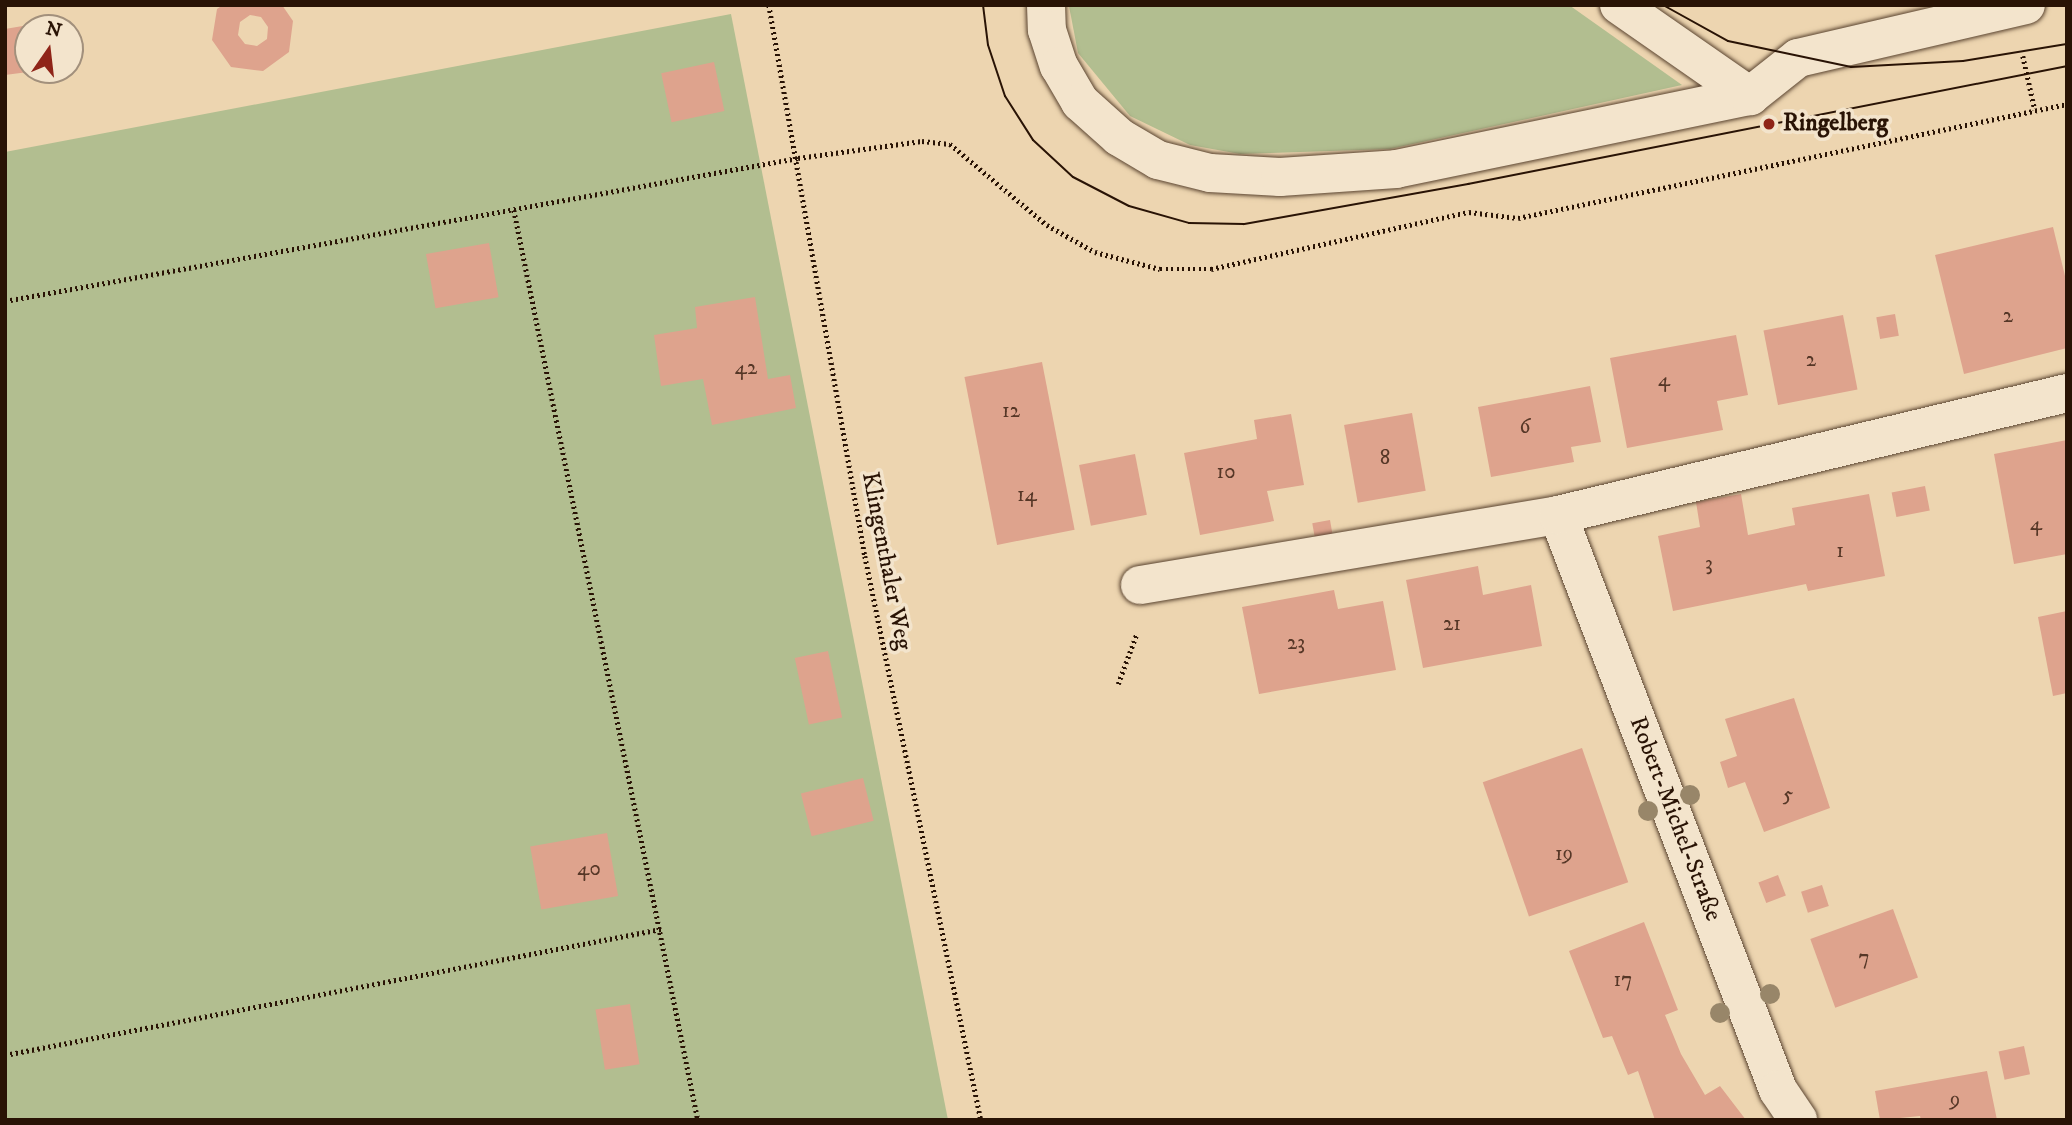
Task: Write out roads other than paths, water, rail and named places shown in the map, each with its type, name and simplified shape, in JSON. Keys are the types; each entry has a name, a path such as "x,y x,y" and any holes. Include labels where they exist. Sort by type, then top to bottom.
{"street":[{"path":"1046,5 1047,30 1059,66 1080,102 1119,137 1158,160 1210,173 1280,177 1396,169 1750,96 1798,58 1834,47 2019,7"},
{"path":"1619,5 1750,96"},
{"path":"1140,585 1558,515 2067,393"},
{"name":"Robert-Michel-Straße","path":"1558,515 1777,1090 1798,1120"}],"tram line":[{"path":"983,5 988,45 1005,96 1033,140 1073,177 1129,206 1189,223 1244,224 1468,184 2067,66"},
{"path":"1663,5 1728,41 1851,67 1963,61 2067,44"}],"place":[{"name":"Ringelberg","path":"1769,124"}]}
